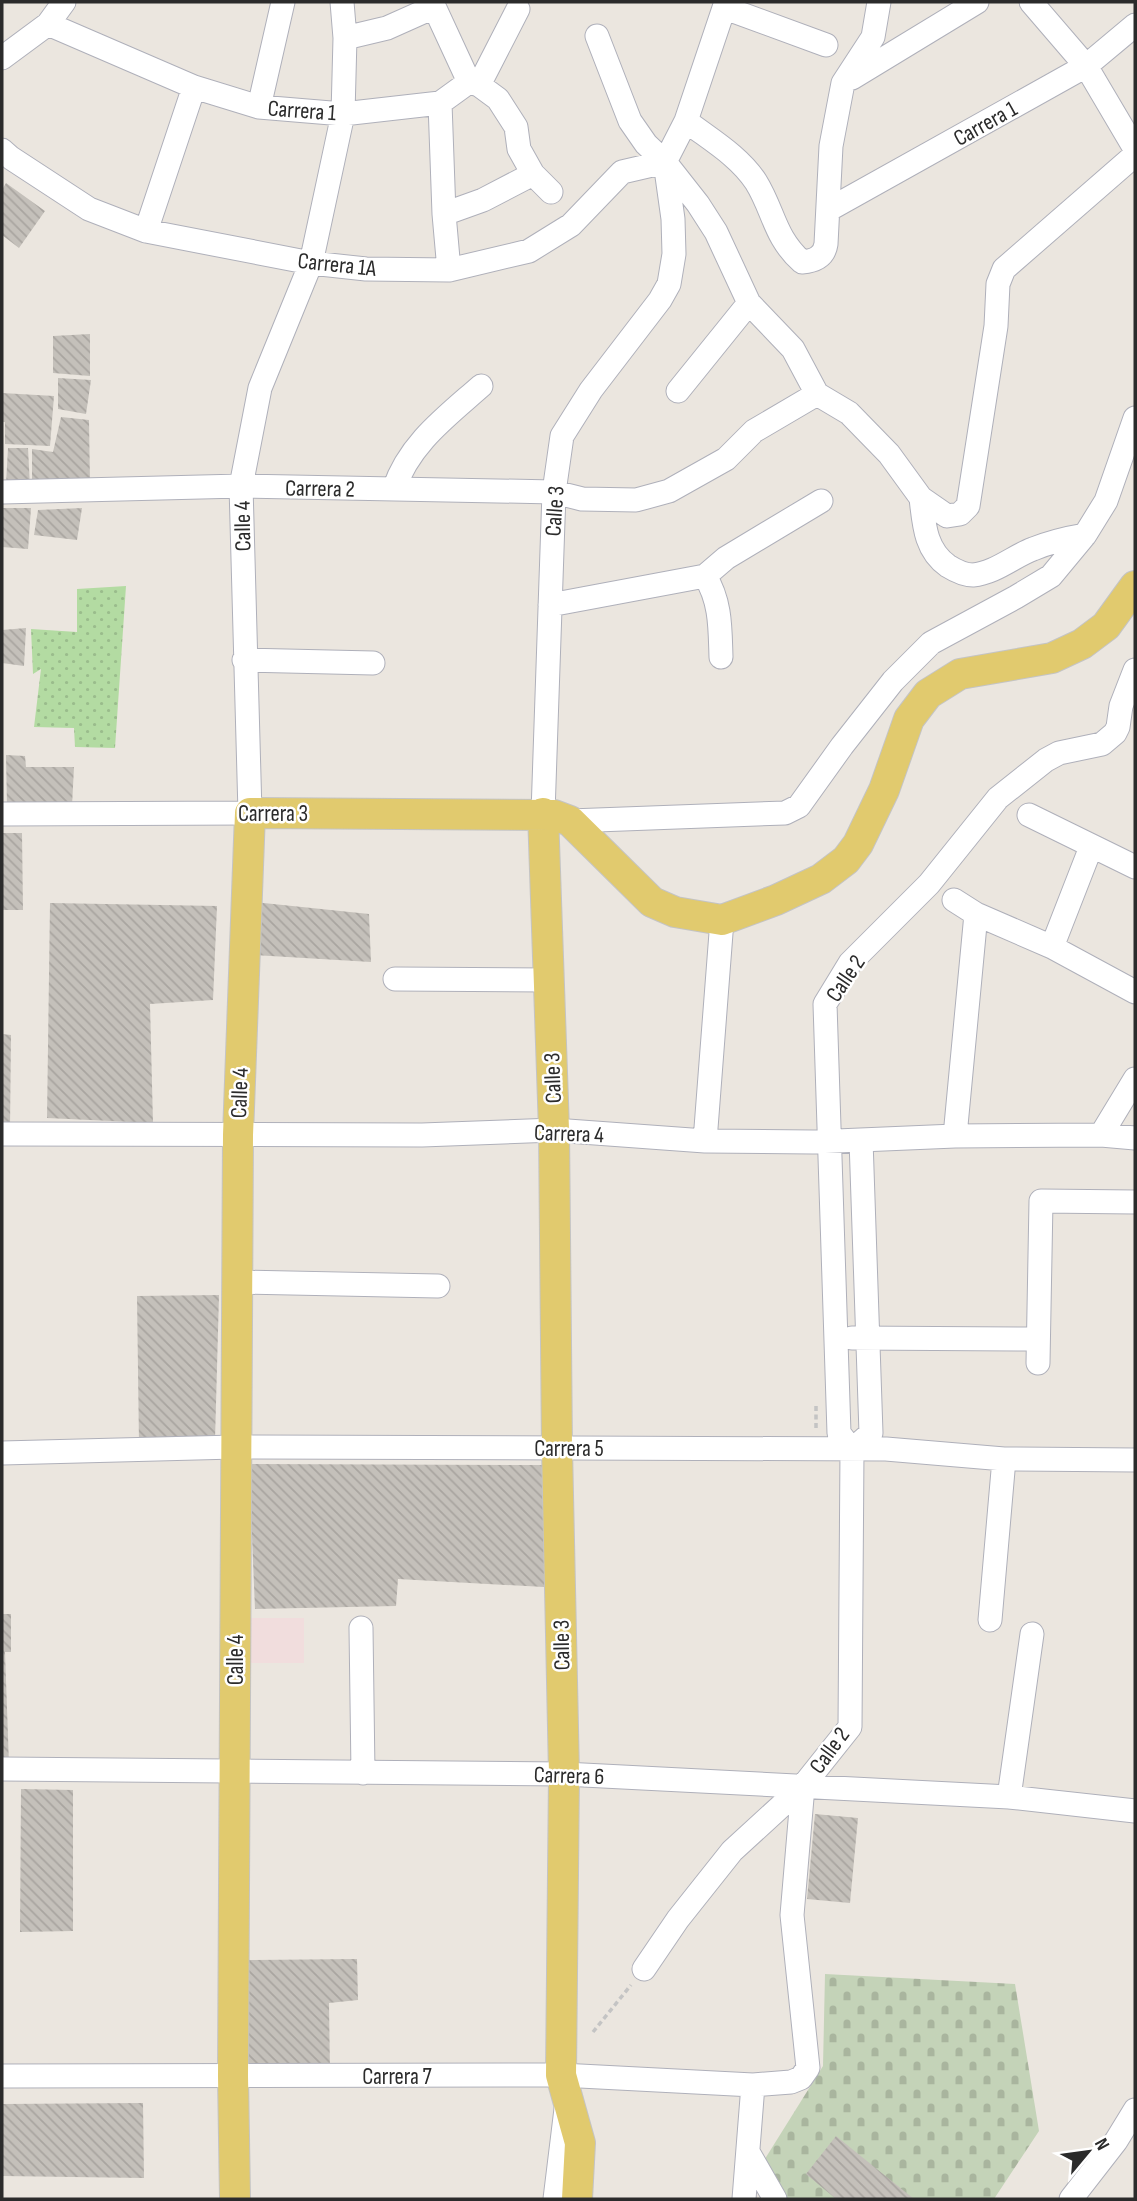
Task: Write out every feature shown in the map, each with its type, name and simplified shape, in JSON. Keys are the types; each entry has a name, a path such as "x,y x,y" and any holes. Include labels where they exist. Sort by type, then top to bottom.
{"main road":[{"path":"556,817 652,902 675,912 722,919 776,900 821,879 846,860 858,844 884,790 909,719 928,694 960,674 1052,658 1082,644 1106,626 1135,586"},
{"name":"Carrera 3","path":"250,813 556,817"},
{"name":"Calle 4","path":"235,2199 233,2076 237,1135 250,813"},
{"name":"Calle 3","path":"556,817 548,980 554,1130 564,1774 564,2087 580,2143 577,2199"}],"street":[{"path":"2,58 48,24 64,2"},
{"path":"259,107 283,2"},
{"name":"Calle 4","path":"250,813 241,486 260,387 311,262 343,114 345,38 341,2"},
{"path":"686,121 740,161 763,193 784,242 802,262 818,258 825,251 831,146 843,83 873,37 880,2"},
{"path":"843,83 977,2"},
{"path":"1031,2 1086,66 1135,149"},
{"path":"345,38 387,28 433,4 474,83 498,99 516,127 519,149 533,174 551,192"},
{"path":"664,162 686,121 726,5 826,44"},
{"name":"Carrera 1","path":"48,24 194,87 259,107 343,114 440,103 474,83 518,9"},
{"name":"Carrera 1","path":"828,210 1086,66 1135,24"},
{"path":"597,36 630,121 646,144 698,204 716,232 749,303 793,349 817,394 849,413 888,454 921,498 947,516 960,514 968,506 996,326 998,284 1004,269 1135,155"},
{"path":"146,231 194,87"},
{"path":"440,103 449,270"},
{"name":"Carrera 1A","path":"2,150 89,209 146,231 311,262 366,269 449,270 529,251 571,225 622,172 664,162"},
{"name":"Calle 3","path":"556,817 550,605 554,492 562,436 585,399 660,300 668,284 674,254 673,219 664,162"},
{"path":"444,214 483,200 533,174"},
{"path":"678,391 749,303"},
{"path":"394,489 400,471 424,437 481,386"},
{"name":"Carrera 2","path":"2,492 241,486 554,492 582,499 636,500 669,491 726,459 754,430 817,394"},
{"path":"921,498 928,539 933,551 940,560 964,574 974,575 1031,550 1085,535 1105,501 1135,418"},
{"path":"550,605 705,576 726,558 821,501"},
{"name":"Carrera 3","path":"556,817 785,813 799,806 842,746 912,660 944,635 1051,576 1085,535"},
{"path":"705,576 716,598 721,657"},
{"path":"244,660 373,663"},
{"name":"Calle 2","path":"791,2082 801,2078 808,2068 792,1915 803,1786 850,1727 852,1450 839,1433 825,1004 850,963 929,884 998,798 1059,753 1095,747 1109,739 1118,727 1121,706 1135,670"},
{"name":"Carrera 3","path":"2,814 250,813"},
{"path":"1029,815 1135,867"},
{"path":"1052,947 1091,847"},
{"path":"954,900 976,914 1052,947 1135,992"},
{"path":"955,1136 976,914"},
{"path":"705,1141 722,919"},
{"path":"395,979 548,980"},
{"path":"1101,1135 1135,1079"},
{"name":"Carrera 4","path":"2,1134 422,1135 554,1130 705,1141 828,1141 955,1136 1101,1135 1135,1138"},
{"path":"852,1450 871,1433 861,1140"},
{"path":"1038,1363 1041,1201 1135,1202"},
{"path":"237,1282 438,1286"},
{"path":"835,1338 1037,1339"},
{"name":"Carrera 5","path":"2,1453 235,1447 886,1449 1004,1459 1135,1460"},
{"path":"990,1620 999,1543 1004,1459"},
{"path":"361,1628 363,1773"},
{"path":"1009,1797 1032,1634"},
{"name":"Carrera 6","path":"2,1769 564,1774 1009,1797 1135,1811"},
{"path":"645,1969 678,1919 732,1851 803,1786"},
{"name":"Carrera 7","path":"2,2076 233,2076 564,2087 753,2085 791,2082"},
{"path":"744,2199 753,2085"},
{"path":"555,2199 564,2087"},
{"path":"1071,2199 1116,2141 1135,2110"},
{"path":"1116,2141 1135,2128"},
{"path":"748,2152 775,2199"}],"path":[{"path":"593,2032 645,1969"}],"shaded area":[{"path":"244,1618 304,1618 304,1663 244,1663"}],"green space":[{"path":"126,586 115,748 75,747 74,728 34,727 41,669 33,674 31,629 77,632 77,589"},
{"path":"825,1974 1015,1984 1039,2131 994,2199 784,2199 763,2162 823,2066"}],"building":[{"path":"6,183 45,211 19,248 2,235 2,190"},
{"path":"90,334 90,376 53,373 53,336"},
{"path":"58,378 91,380 86,414 58,409"},
{"path":"2,393 54,396 50,446 5,444"},
{"path":"61,417 89,420 90,483 32,486 32,449 53,452"},
{"path":"8,448 28,448 30,487 6,484"},
{"path":"2,508 31,508 28,549 2,547"},
{"path":"82,508 77,540 34,535 38,510"},
{"path":"26,628 24,666 2,663 2,630"},
{"path":"6,755 25,756 26,767 74,767 72,806 7,807"},
{"path":"2,833 22,833 23,910 2,910"},
{"path":"253,902 369,914 371,962 252,955"},
{"path":"50,903 217,906 213,1000 150,1004 153,1123 47,1118"},
{"path":"2,1034 11,1035 10,1128 2,1127"},
{"path":"219,1295 215,1440 139,1444 137,1296"},
{"path":"249,1464 544,1465 544,1587 398,1579 396,1606 255,1609"},
{"path":"2,1614 11,1614 11,1652 5,1652 9,1765 2,1765"},
{"path":"21,1789 73,1790 73,1931 20,1932"},
{"path":"815,1814 858,1818 850,1903 807,1899"},
{"path":"357,1959 358,2000 329,2003 330,2071 247,2072 246,1960"},
{"path":"143,2103 144,2178 2,2176 2,2104"},
{"path":"836,2136 914,2199 836,2199 806,2174"}]}
